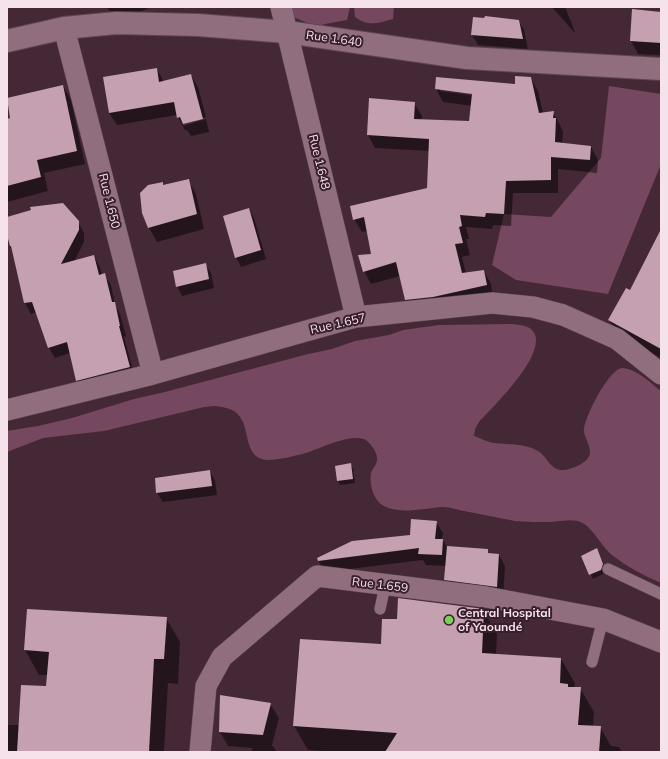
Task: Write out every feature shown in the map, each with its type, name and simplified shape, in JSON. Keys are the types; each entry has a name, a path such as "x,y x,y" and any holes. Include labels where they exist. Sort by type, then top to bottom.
{"street":[{"name":"Rue 1.648","path":"281,7 356,317"},
{"name":"Rue 1.640","path":"7,41 64,28 116,23 198,25 287,32 467,58 661,69"},
{"name":"Rue 1.650","path":"64,28 153,374"},
{"name":"Rue 1.657","path":"7,410 153,374 356,317 492,303 533,307 564,315 617,339 661,374"},
{"name":"Rue 1.659","path":"200,752 206,686 222,657 317,576 385,586 486,597 603,619 661,642"}],"lane":[{"path":"608,569 661,594"},
{"path":"380,609 385,586"},
{"path":"592,662 603,619"}],"shaded area":[{"path":"285,7 350,7 347,20 317,27 291,16"},
{"path":"354,7 394,7 393,19 378,23 364,22 355,17"},
{"path":"609,86 661,94 661,164 608,294 516,280 492,265 504,214 551,217 601,158"},
{"path":"512,324 525,326 532,330 536,339 534,351 518,378 496,405 479,422 475,429 474,436 486,441 522,445 533,448 538,451 552,466 559,470 564,470 581,464 590,455 590,449 584,432 585,426 592,406 604,385 617,371 622,368 632,370 643,376 661,391 661,583 635,570 612,555 588,527 578,521 519,521 446,507 406,511 391,509 384,506 380,504 375,497 371,483 371,472 376,463 377,455 371,445 364,439 350,438 306,453 282,459 267,460 258,457 252,452 245,427 241,419 235,412 226,408 213,406 104,431 43,438 7,452 7,431 72,418 134,399 332,349 355,341 389,335 403,330 439,325"}],"building":[{"path":"632,9 661,12 661,43 630,41"},
{"path":"485,16 519,20 523,39 471,35 473,17 484,18"},
{"path":"157,68 159,82 191,74 203,119 183,124 180,117 177,118 174,102 109,113 103,77"},
{"path":"515,76 531,77 539,113 554,111 553,118 556,118 555,142 591,146 590,160 551,157 551,180 506,181 504,214 486,213 485,217 460,215 462,226 459,227 463,243 455,244 462,273 484,270 487,285 433,297 405,300 396,262 363,272 358,255 371,254 364,217 353,220 350,206 427,188 429,139 367,135 369,98 415,102 414,119 469,121 472,94 435,89 436,77 515,84"},
{"path":"63,85 77,151 37,160 41,177 7,186 7,119 10,118 7,98"},
{"path":"189,179 197,214 148,228 142,213 140,193 148,185 163,182 163,185"},
{"path":"63,203 79,221 79,230 61,264 94,255 99,275 105,273 112,302 115,302 119,326 130,367 76,381 67,342 48,348 32,302 24,303 11,246 7,235 7,217 31,210 30,207"},
{"path":"249,208 261,250 235,258 223,216"},
{"path":"661,229 661,349 608,320 626,288 630,290"},
{"path":"206,263 209,279 176,287 173,271"},
{"path":"351,463 353,479 337,481 335,466"},
{"path":"210,470 212,486 156,493 155,478"},
{"path":"411,519 437,521 435,539 443,539 442,555 418,554 419,548 318,561 317,558 352,541 410,535"},
{"path":"447,546 488,549 488,553 499,554 497,587 444,580"},
{"path":"597,548 603,564 601,570 589,575 581,556"},
{"path":"398,598 484,609 482,653 561,658 560,683 568,684 568,687 581,687 578,725 601,726 599,752 385,752 397,733 293,726 300,639 381,644 382,619 397,619"},
{"path":"27,609 167,617 164,659 154,659 149,752 17,752 21,685 46,686 49,652 24,650"},
{"path":"220,695 271,703 263,735 219,732"}],"place":[{"name":"Central Hospital of Yaoundé","path":"449,620"}]}
